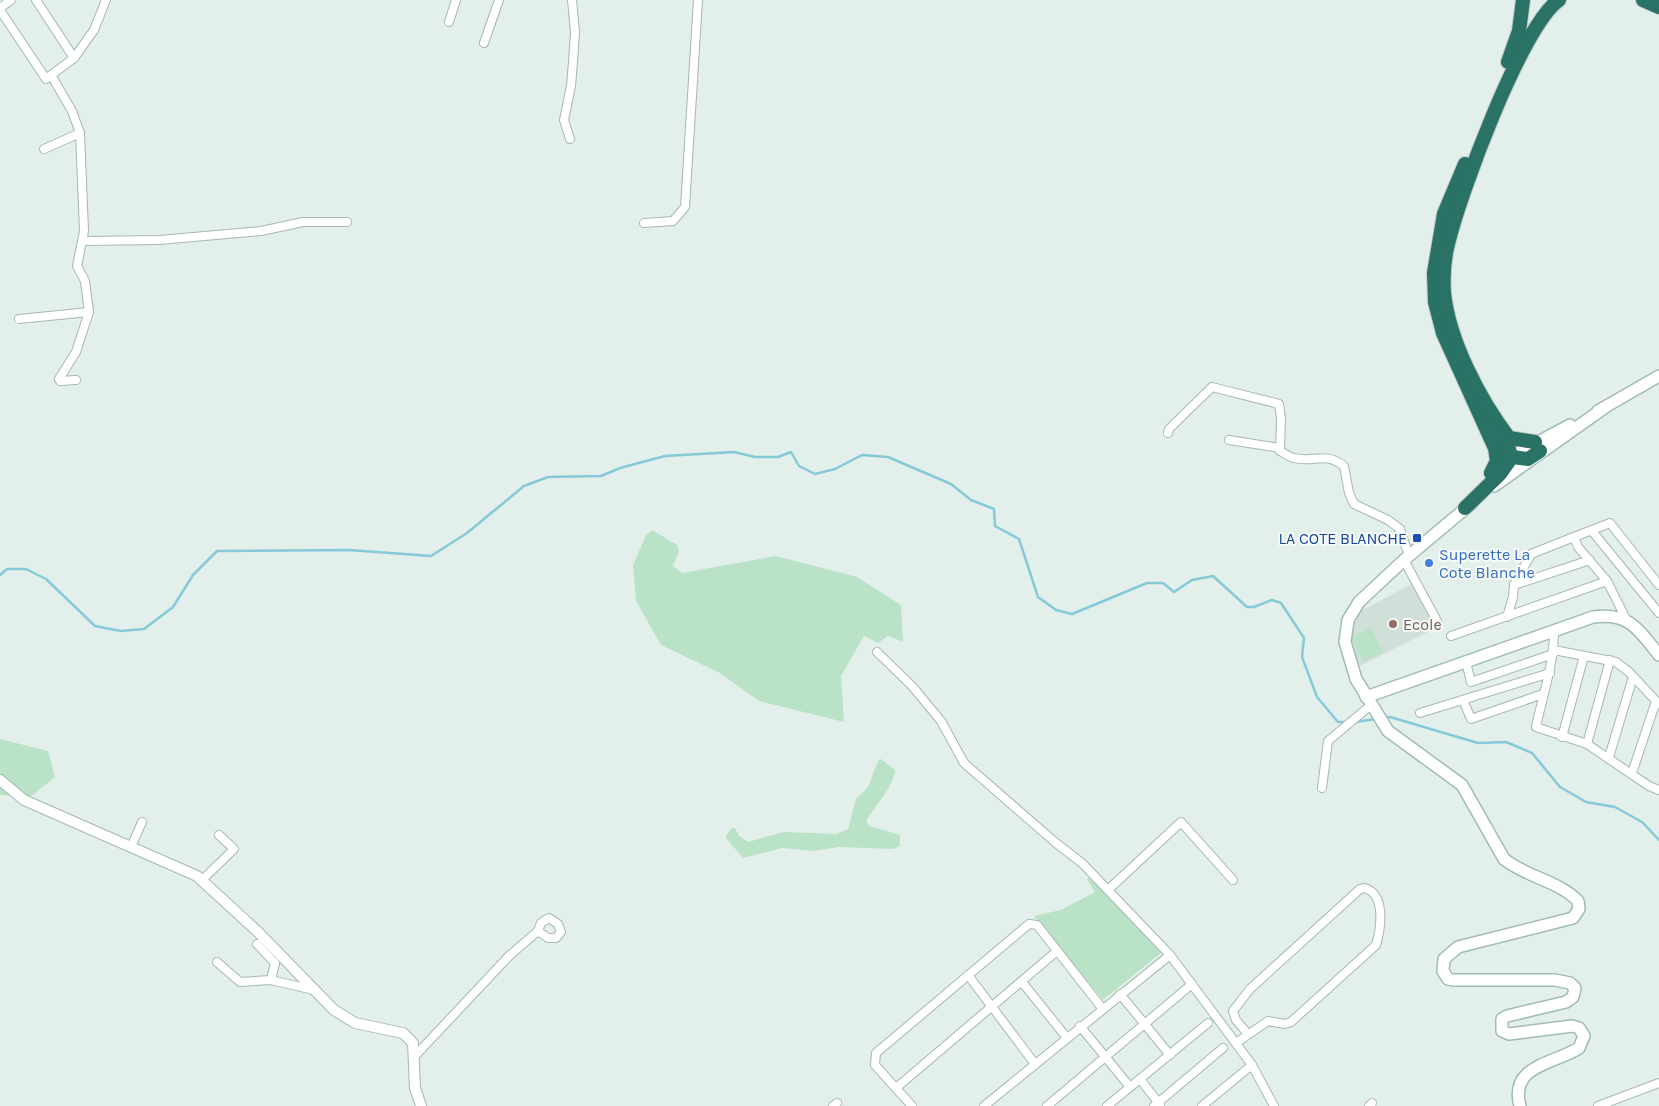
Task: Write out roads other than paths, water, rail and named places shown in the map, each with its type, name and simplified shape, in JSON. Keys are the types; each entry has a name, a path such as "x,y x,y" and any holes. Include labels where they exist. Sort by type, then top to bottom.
{"highway":[{"path":"1491,473 1497,461 1491,437 1443,333 1435,302 1434,273 1444,214 1514,50 1523,13 1523,0"},
{"path":"1465,508 1500,474 1512,457 1509,444 1465,362 1450,323 1444,276 1448,246 1455,218 1474,164 1506,86 1536,26 1559,0"},
{"path":"1643,0 1659,7"},
{"path":"1491,437 1512,457 1528,459 1537,447 1509,438 1498,424"}],"main road":[{"path":"1520,1106 1518,1085 1526,1074 1579,1048 1584,1036 1579,1028 1572,1026 1509,1034 1502,1031 1501,1022 1507,1016 1566,1002 1573,997 1575,988 1570,983 1556,980 1454,980 1448,978 1443,971 1444,960 1458,947 1573,918 1578,914 1578,901 1568,893 1514,868 1504,859 1462,785 1388,731 1369,707 1356,679 1347,652 1345,628 1350,613 1358,602 1406,558 1537,447 1659,376"},
{"path":"1448,522 1491,473 1512,457"},
{"path":"1369,707 1466,662 1593,617 1611,615 1628,621 1638,629 1659,655"}],"street":[{"path":"11,0 0,9 46,79 74,58 94,30 106,0"},
{"path":"36,0 74,58"},
{"path":"449,22 456,0"},
{"path":"484,43 498,0"},
{"path":"570,139 564,120 571,86 575,32 572,0"},
{"path":"644,223 673,221 685,207 698,0"},
{"path":"51,75 72,111 80,133 84,231 77,266 85,281 89,312 76,352 59,376 60,381 76,380"},
{"path":"44,149 80,133"},
{"path":"82,241 159,240 261,231 303,222 346,222"},
{"path":"19,319 89,312"},
{"path":"1168,433 1169,428 1212,387 1279,404 1281,419 1280,451 1294,458 1335,459 1344,466 1348,493 1354,504 1388,520 1400,529 1406,558 1437,620"},
{"path":"1228,440 1280,448"},
{"path":"1507,617 1513,597 1514,585 1531,554 1592,531 1610,522 1659,585"},
{"path":"1592,531 1659,613"},
{"path":"1574,538 1578,547 1606,581 1628,621"},
{"path":"1514,585 1590,560"},
{"path":"1452,636 1606,581"},
{"path":"1554,631 1554,652 1536,727 1587,744 1649,786 1659,790"},
{"path":"877,652 912,686 941,721 964,763 1056,843 1082,863 1109,889 1170,955 1252,1065 1274,1106"},
{"path":"1466,662 1471,682 1554,652 1610,660 1633,677 1657,702 1632,773"},
{"path":"1562,737 1584,656"},
{"path":"1587,744 1610,660"},
{"path":"1420,713 1550,673"},
{"path":"1608,757 1633,677"},
{"path":"1463,700 1470,719 1543,694"},
{"path":"1322,788 1328,741 1369,707"},
{"path":"0,780 24,800 197,876 257,931 334,1010 355,1022 403,1034 413,1043 415,1088 421,1106"},
{"path":"131,847 142,822"},
{"path":"1109,889 1181,822 1234,880"},
{"path":"202,880 234,849 220,835"},
{"path":"1236,1043 1268,1021 1285,1024 1291,1022 1376,945 1380,904 1373,892 1365,888 1360,890 1250,989 1233,1012 1236,1020 1248,1034"},
{"path":"912,1106 875,1065 876,1053 1029,924 1037,925 1102,1008"},
{"path":"414,1057 509,956 538,931"},
{"path":"256,944 275,963 271,980"},
{"path":"896,1088 1057,951"},
{"path":"984,1106 1102,1008 1170,955"},
{"path":"217,962 240,982 271,980 314,990"},
{"path":"968,975 1035,1064"},
{"path":"1022,982 1067,1038"},
{"path":"1047,1106 1192,984"},
{"path":"1120,994 1170,1054"},
{"path":"1107,1106 1208,1023"},
{"path":"1080,1026 1130,1087"},
{"path":"1140,1079 1158,1105 1223,1048"},
{"path":"1202,1106 1252,1065"},
{"path":"1601,1105 1659,1083"}],"waterway":[{"path":"0,575 7,569 26,569 46,579 95,626 121,631 144,629 173,607 193,575 217,551 349,550 431,556 467,533 524,486 548,477 601,476 620,468 665,456 734,452 755,457 778,457 791,452 799,466 815,474 835,469 862,455 888,457 951,484 971,500 994,509 995,526 1019,539 1038,597 1056,610 1072,614 1147,583 1163,583 1174,592 1192,580 1213,576 1247,607 1254,607 1272,600 1281,603 1304,638 1302,657 1317,697 1338,722 1347,722"},
{"path":"1384,718 1390,717 1478,743 1506,742 1532,753 1560,787 1586,802 1615,807 1642,822 1659,840"},
{"path":"1355,722 1376,719"}],"place":[{"name":"LA COTE BLANCHE","path":"1417,538"},
{"name":"Superette La Cote Blanche","path":"1429,563"},
{"name":"Ecole","path":"1393,624"}]}
